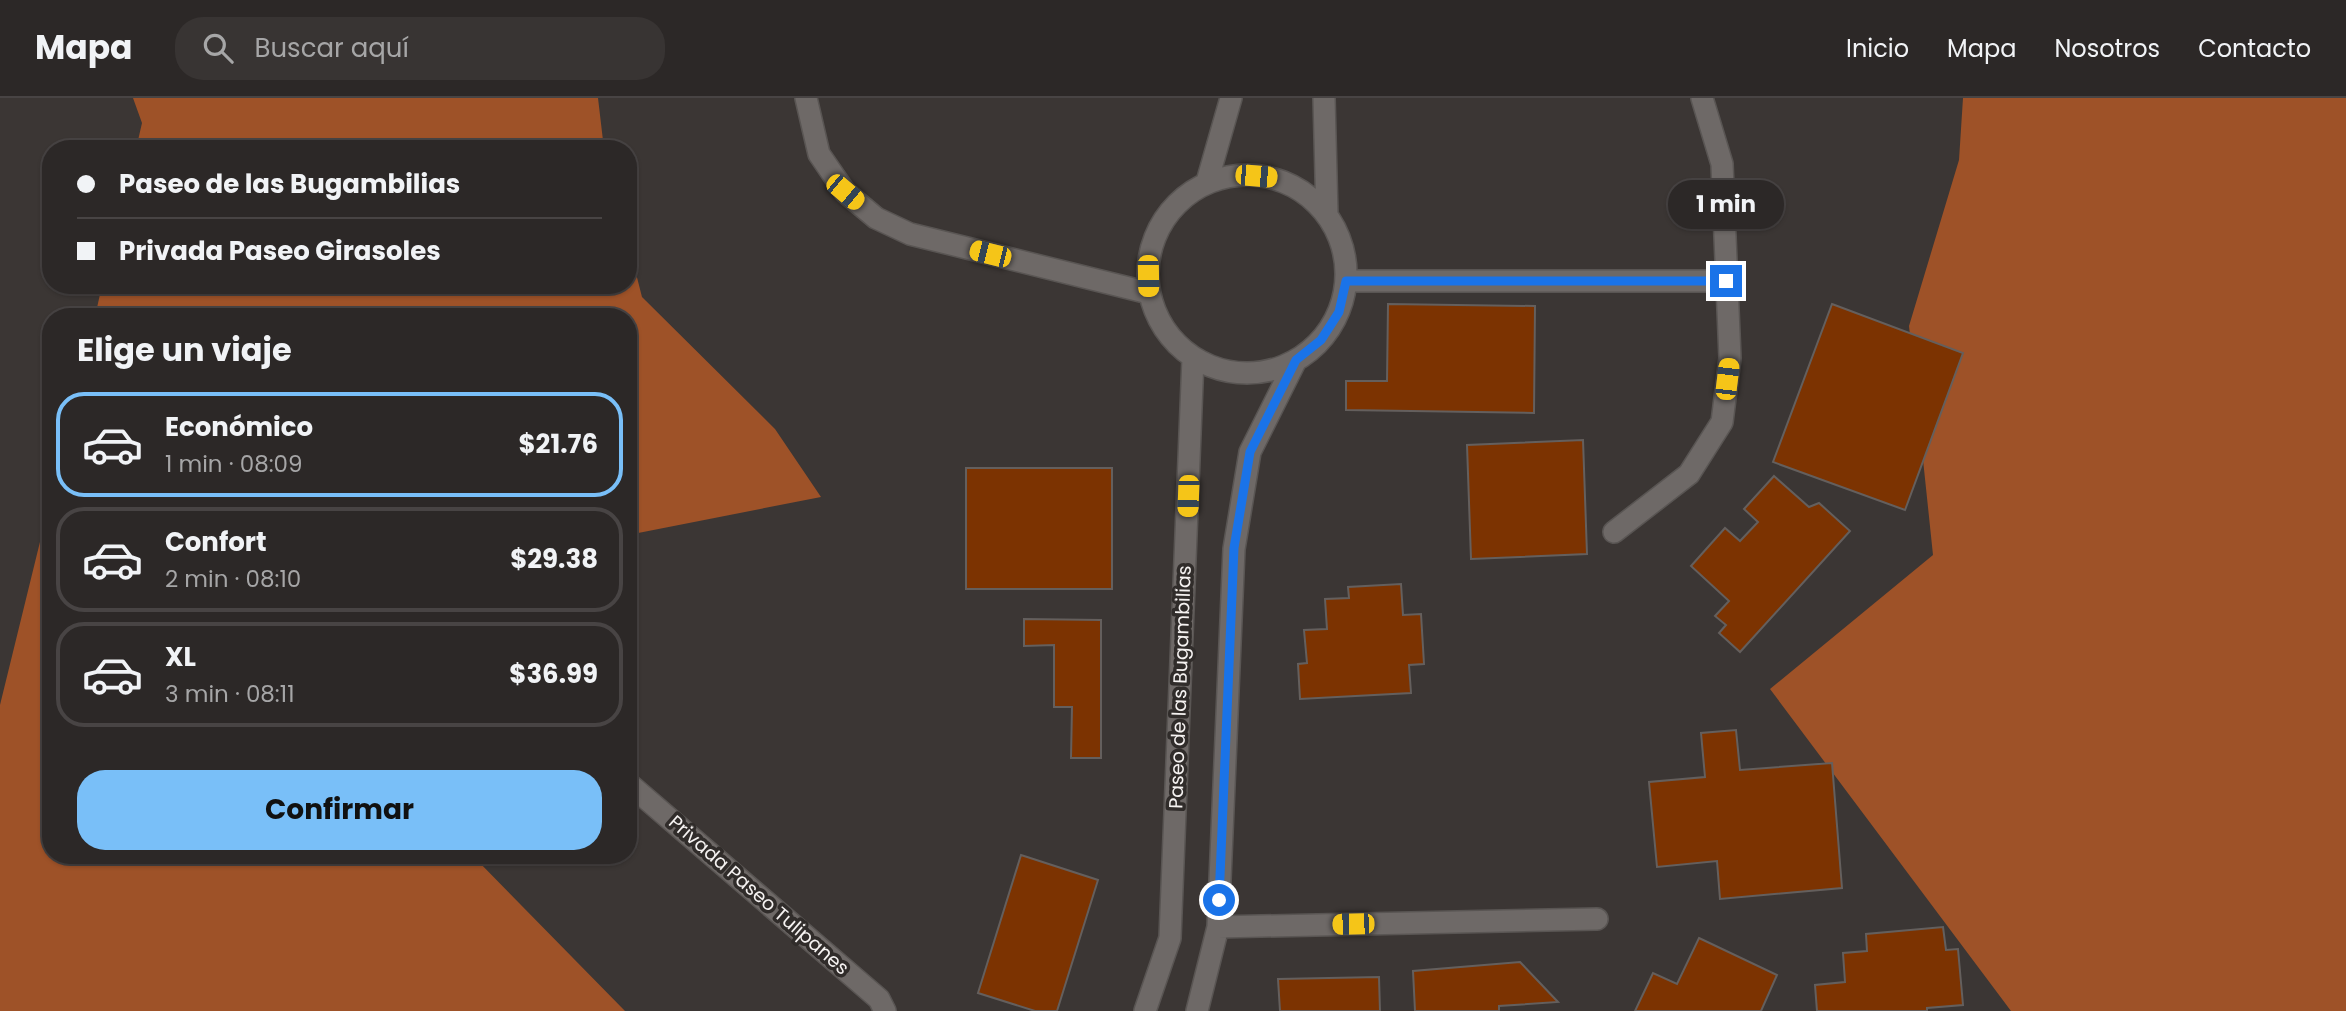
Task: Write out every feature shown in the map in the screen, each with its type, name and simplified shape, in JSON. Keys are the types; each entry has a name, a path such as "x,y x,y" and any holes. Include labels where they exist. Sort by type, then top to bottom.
{"street":[{"path":"806,98 819,154 845,192 876,218 911,234 1149,293"},
{"path":"1207,182 1231,98"},
{"path":"1324,98 1327,215"},
{"path":"1614,532 1689,474 1722,422 1730,358 1722,164 1702,98"},
{"path":"1240,175 1273,177 1303,192 1327,215 1339,235 1345,258 1346,281 1339,312 1321,340 1296,360 1271,369 1244,373 1218,369 1193,358 1173,340 1157,318 1149,293 1148,259 1158,228 1179,201 1207,182 1240,175"},
{"path":"1346,281 1726,281"},
{"name":"Paseo de las Bugambilias","path":"1145,1011 1170,938 1193,358"},
{"path":"1197,1011 1217,927 1234,548 1250,452 1296,360"},
{"name":"Privada Paseo Tulipanes","path":"637,791 879,999 885,1011"},
{"path":"1217,927 1597,919"}],"shaded area":[{"path":"133,98 598,98 603,140 138,140 142,123"},
{"path":"1963,98 2346,98 2346,1011 2011,1011 1770,689 1933,555 1909,326 1959,160"},
{"path":"637,277 642,297 775,429 821,497 637,533 637,308 97,308 100,294 637,294"},
{"path":"42,534 42,864 481,864 625,1011 0,1011 0,705"}],"building":[{"path":"1388,304 1535,306 1534,413 1346,410 1346,381 1387,381"},
{"path":"1832,304 1963,353 1905,510 1773,462"},
{"path":"1583,440 1587,554 1471,559 1467,445"},
{"path":"966,468 1112,468 1112,589 966,589"},
{"path":"1774,476 1809,507 1819,503 1850,531 1740,652 1719,633 1726,625 1715,616 1729,601 1691,566 1725,528 1740,541 1758,522 1744,509"},
{"path":"1401,584 1403,615 1421,614 1424,664 1409,665 1411,693 1300,699 1298,664 1307,663 1304,630 1327,629 1325,599 1349,598 1348,587"},
{"path":"1024,619 1101,620 1101,758 1071,758 1072,707 1054,707 1054,645 1024,646"},
{"path":"1736,730 1740,770 1832,763 1842,888 1720,899 1717,861 1657,867 1649,782 1705,777 1701,733"},
{"path":"1021,855 1098,880 1057,1011 1035,1011 978,993"},
{"path":"1943,927 1946,950 1958,949 1963,1005 1927,1008 1927,1011 1817,1011 1815,985 1845,982 1843,953 1867,951 1866,934"},
{"path":"1699,938 1777,975 1761,1011 1635,1011 1653,973 1677,984"},
{"path":"1520,962 1558,1002 1499,1006 1499,1011 1415,1011 1413,971"},
{"path":"1379,977 1380,1011 1280,1011 1278,979"}],"route":[{"path":"1219,900 1234,548 1250,452 1296,360 1321,340 1339,312 1346,281 1726,281"}]}
